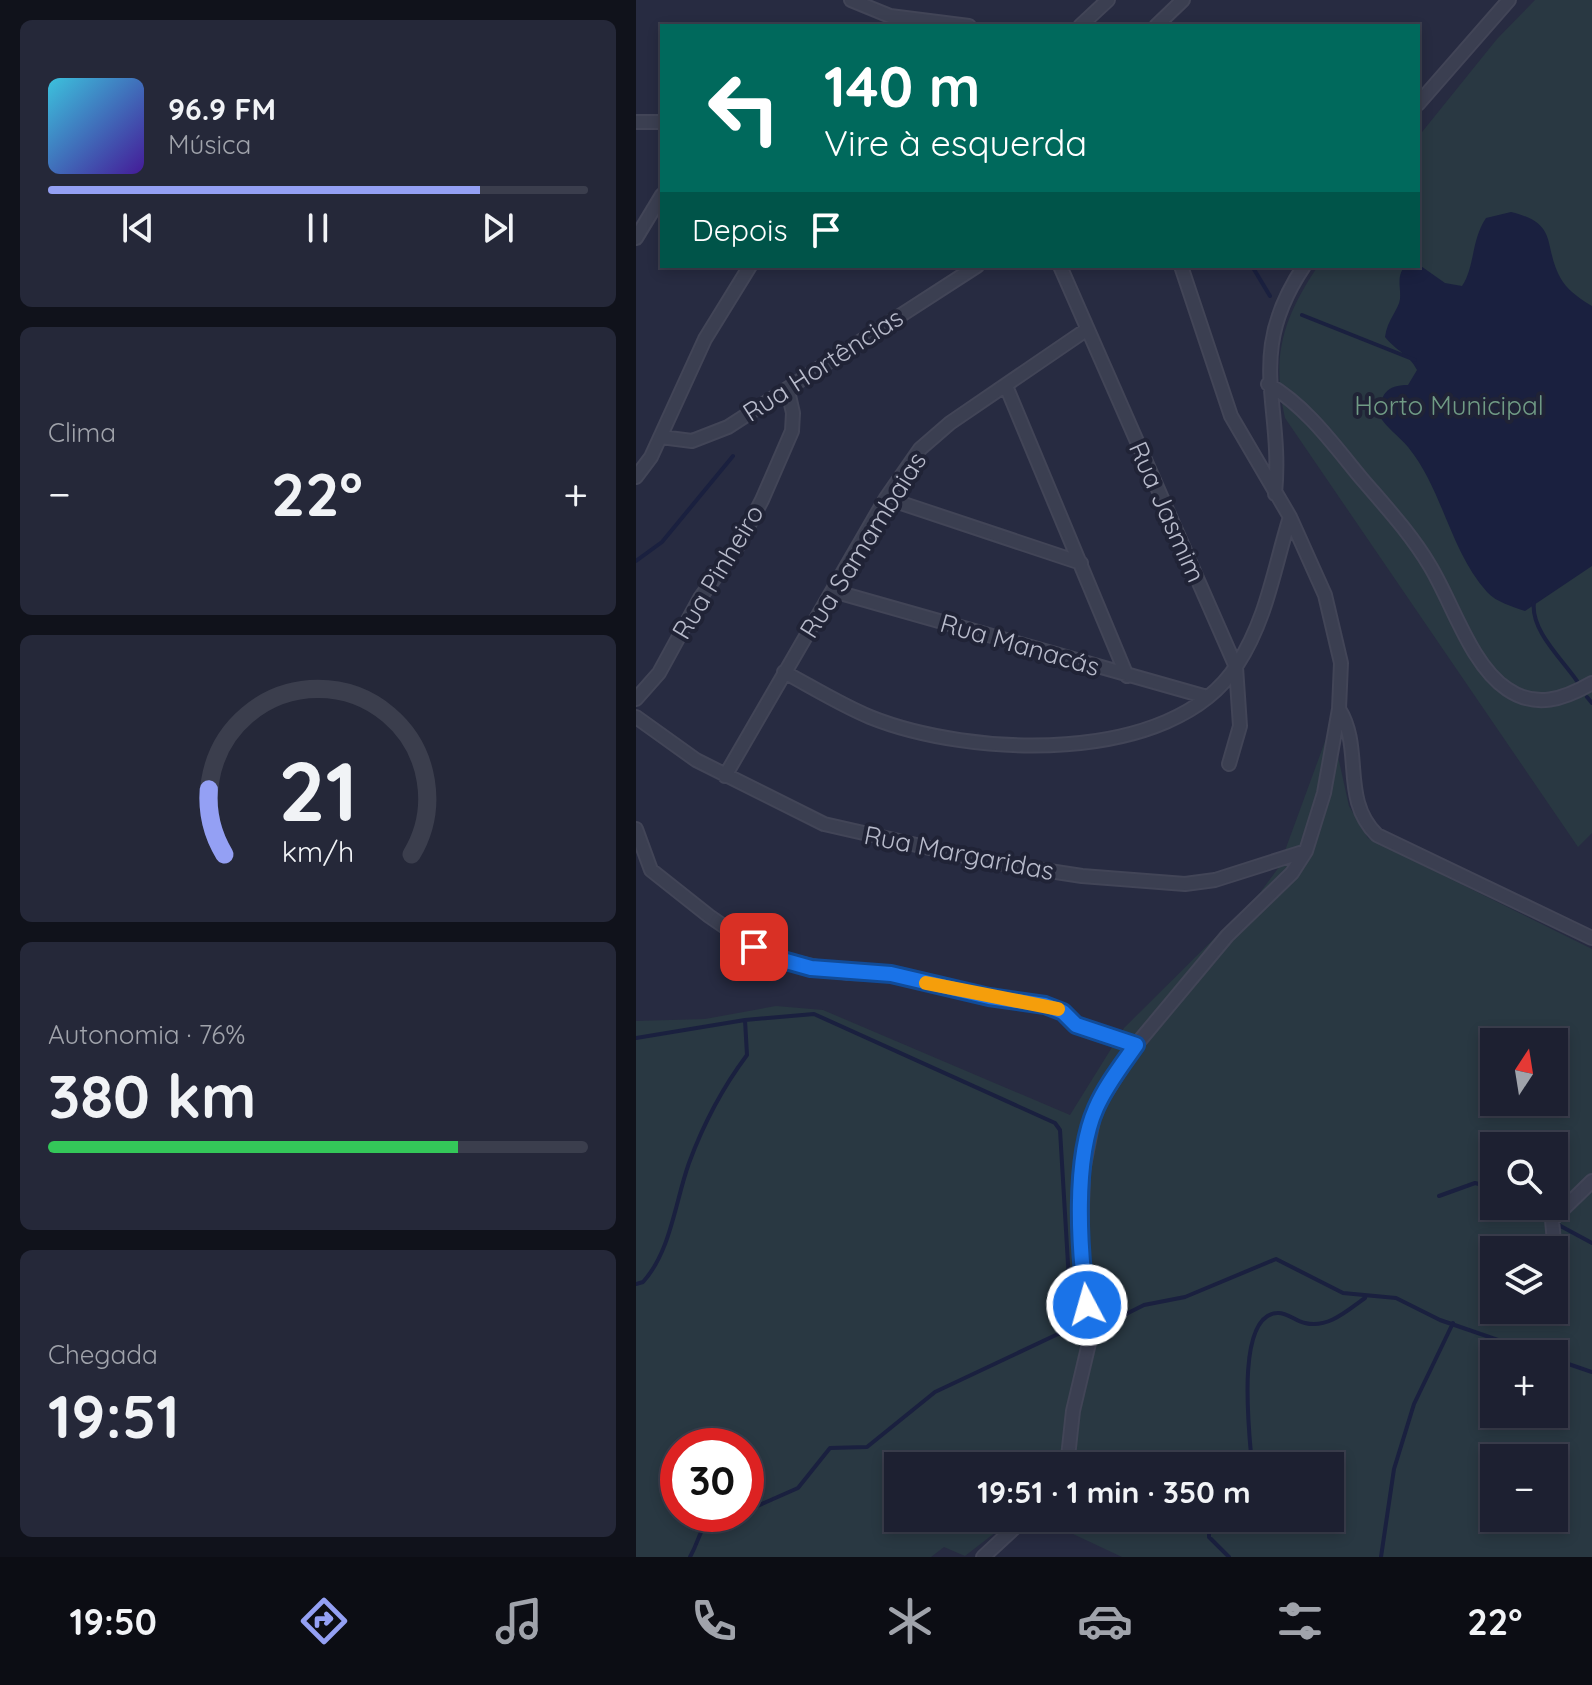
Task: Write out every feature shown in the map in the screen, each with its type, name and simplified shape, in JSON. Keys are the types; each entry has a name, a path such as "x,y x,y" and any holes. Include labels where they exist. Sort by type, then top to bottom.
{"street":[{"path":"851,0 890,16 953,24"},
{"path":"1082,24 1108,0"},
{"path":"1158,24 1183,0"},
{"path":"1420,102 1509,0"},
{"path":"636,122 660,122"},
{"path":"636,238 660,198"},
{"path":"636,477 661,437 698,353 749,268"},
{"name":"Rua Hortências","path":"661,437 692,441 708,435 788,391 974,268"},
{"name":"Rua Jasmim","path":"1061,268 1236,667 1240,726 1229,764"},
{"path":"1069,1452 1073,1411 1090,1339 1081,1240 1089,1131 1108,1084 1136,1045 1227,936 1292,873 1306,851 1324,793 1339,709 1341,663 1325,595 1290,517 1231,416 1182,268"},
{"path":"1275,494 1278,456 1268,384 1277,316 1303,268"},
{"name":"Rua Samambaias","path":"725,776 886,498 934,436 1086,330"},
{"path":"1268,384 1301,407 1397,519 1428,562 1458,614 1474,655 1490,675 1507,690 1541,702 1556,700 1592,683"},
{"path":"1006,386 1127,676"},
{"name":"Rua Pinheiro","path":"636,699 659,673 700,598 738,546 762,500 792,431 793,413 788,391"},
{"path":"886,498 1081,563"},
{"path":"784,672 889,723 946,737 1055,746 1122,737 1168,722 1207,697 1236,667 1268,601 1290,517"},
{"name":"Rua Manacás","path":"833,591 1207,697"},
{"path":"1339,709 1351,734 1356,803 1377,835 1592,938"},
{"name":"Rua Margaridas","path":"636,717 661,739 725,776 824,824 991,862 1082,876 1185,884 1215,880 1306,851"},
{"path":"636,829 651,870 732,932 779,959 847,973 891,974 989,997 1045,1005 1063,1012 1076,1025 1136,1045"},
{"path":"1553,1236 1552,1220 1592,1181"},
{"path":"983,1557 1010,1532"}],"green space":[{"name":"Horto Municipal","path":"1535,0 1592,0 1592,833 1578,847 1285,418 1281,396 1279,375 1283,338 1296,303 1317,268 1420,268 1420,135 1497,39"},
{"path":"1331,725 1349,806 1368,838 1592,949 1592,1557 1122,1557 1069,1532 1344,1532 1344,1452 884,1452 884,1532 996,1532 965,1556 944,1547 931,1557 636,1557 636,1021 705,1019 776,1006 823,1010 1070,1115 1124,1028 1259,894 1279,867"}],"water":[{"path":"1511,212 1538,223 1548,239 1563,282 1592,306 1592,566 1525,611 1495,599 1474,576 1420,464 1379,415 1386,392 1408,385 1417,370 1385,337 1399,303 1402,270 1420,268 1420,265 1445,283 1462,286 1486,218"}],"waterway":[{"path":"1253,268 1270,296"},
{"path":"1302,315 1415,360"},
{"path":"636,561 662,542 733,456"},
{"path":"1534,602 1534,613 1542,634 1577,681"},
{"path":"1587,697 1592,703"},
{"path":"636,1038 745,1020 814,1014 1055,1123 1060,1130 1070,1297 1079,1328 1058,1334 935,1392 867,1447 830,1448 798,1488 764,1503"},
{"path":"636,1284 643,1282 660,1256 701,1135 722,1093 747,1055 745,1020"},
{"path":"1439,1196 1475,1183 1480,1184"},
{"path":"1555,1223 1592,1243"},
{"path":"1106,1324 1144,1305 1185,1297 1276,1259 1343,1293 1396,1298 1440,1320 1498,1340"},
{"path":"1251,1452 1248,1406 1250,1355 1255,1334 1263,1319 1281,1313 1305,1323 1322,1323 1365,1298"},
{"path":"1381,1557 1394,1469 1414,1404 1453,1323"},
{"path":"1568,1364 1592,1372"},
{"path":"690,1557 701,1532"},
{"path":"1209,1532 1209,1537 1229,1557"}],"slow traffic":[{"path":"926,983 1058,1009"}],"route":[{"path":"754,947 779,959 811,968 891,974 989,997 1045,1005 1063,1012 1076,1025 1136,1045 1108,1084 1089,1131 1083,1171 1081,1240 1087,1305"}]}
